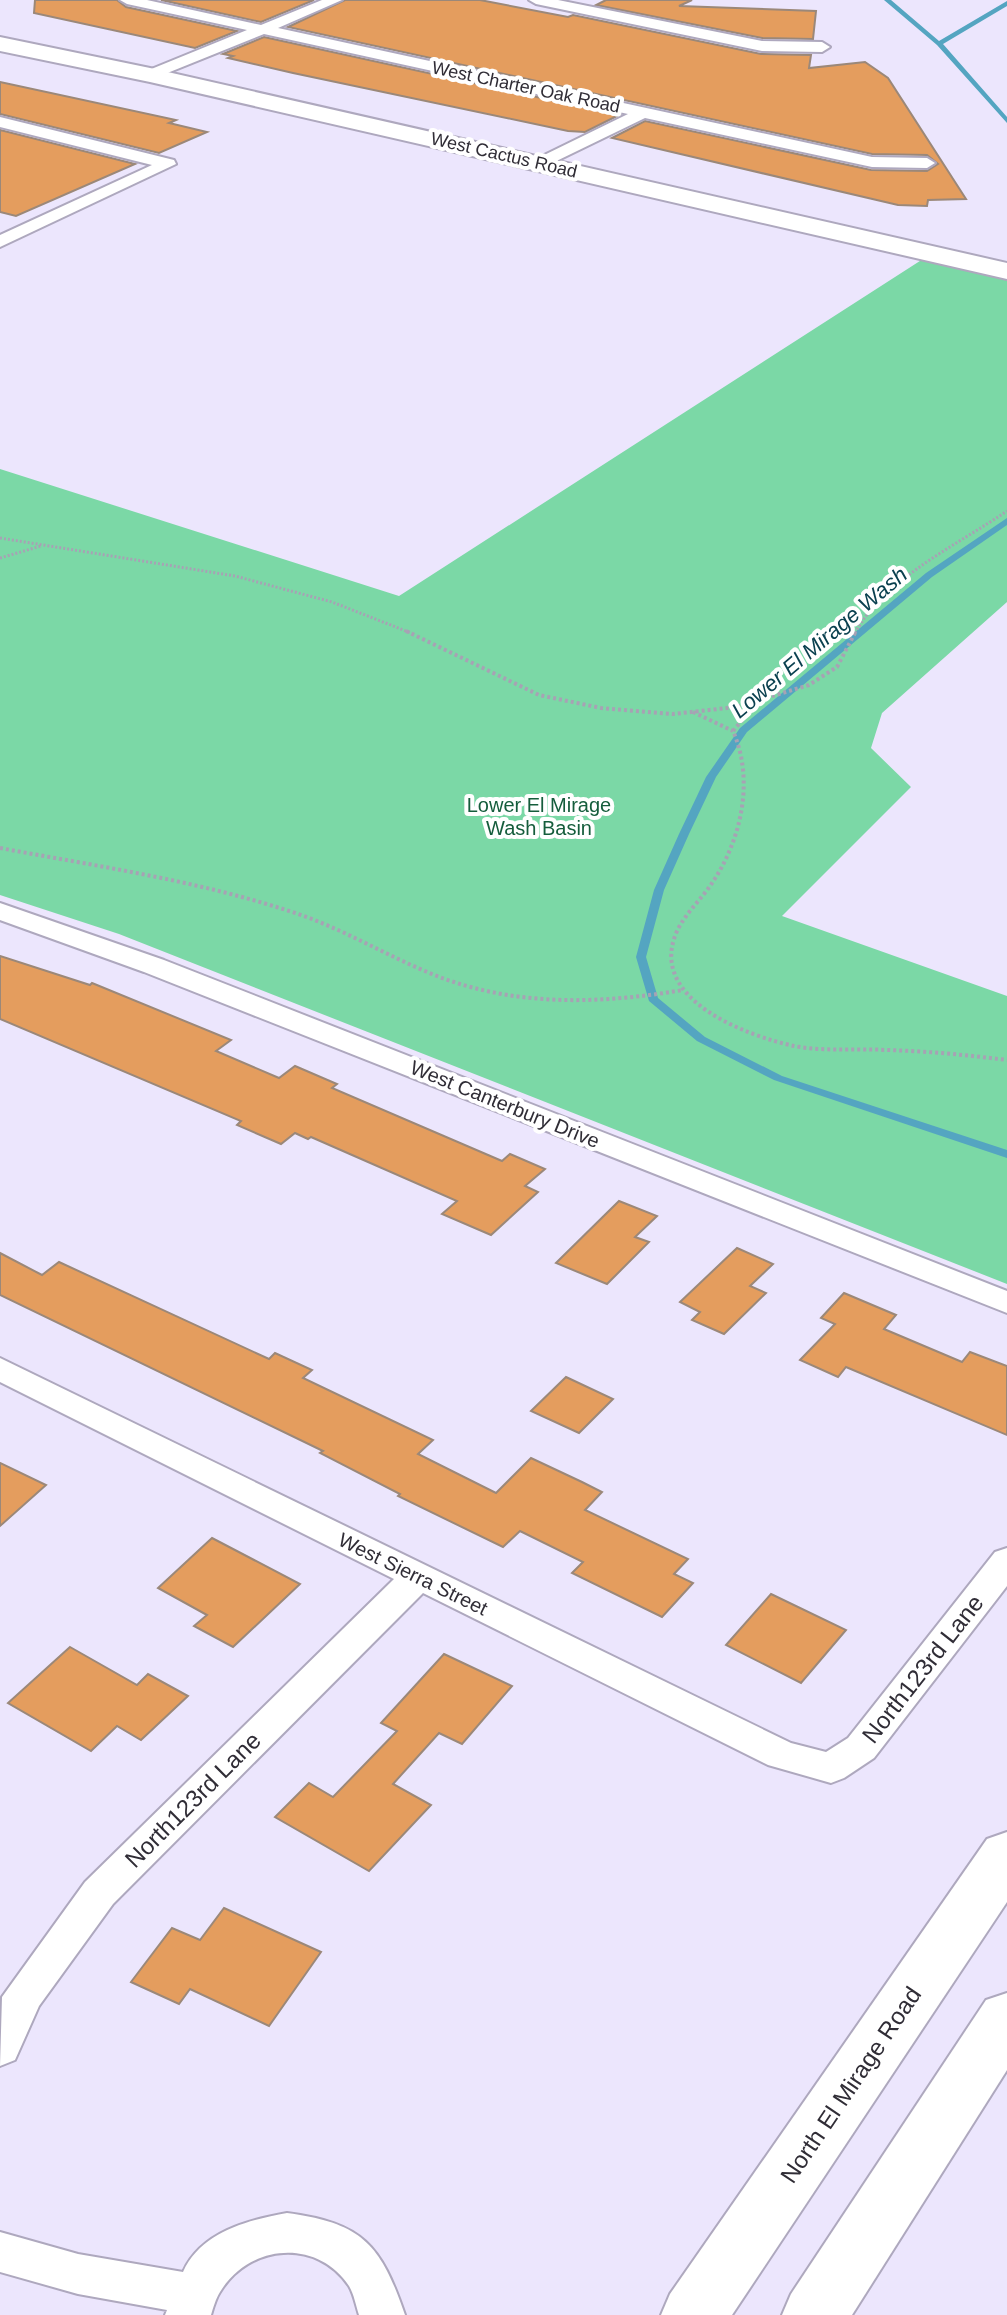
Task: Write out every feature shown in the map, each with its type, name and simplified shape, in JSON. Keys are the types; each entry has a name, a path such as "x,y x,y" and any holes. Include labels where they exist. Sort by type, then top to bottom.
{"main road":[{"name":"West Cactus Road","path":"0,44 150,75 1007,271"},
{"name":"North El Mirage Road","path":"694,2315 1007,1855"},
{"path":"815,2315 1007,2018"}],"street":[{"name":"West Charter Oak Road","path":"127,0 872,162 927,163"},
{"path":"150,75 335,0"},
{"path":"536,0 762,46 822,47"},
{"path":"540,164 644,112"},
{"path":"0,122 168,164 0,242"},
{"name":"West Canterbury Drive","path":"0,911 154,966 1007,1303"},
{"name":"West Sierra Street","path":"0,1369 781,1755 831,1768"},
{"name":"North123rd Lane","path":"831,1768 861,1748 1007,1561"},
{"name":"North123rd Lane","path":"0,2048 23,1997 99,1893 418,1577"},
{"path":"0,2252 190,2304 207,2269 231,2249 258,2237 288,2232 317,2236 345,2247 366,2267 379,2291 382,2315"}],"path":[{"path":"0,538 235,576 332,602 411,633 539,695 601,708 673,714 736,707 809,685 837,667 865,615 887,591 1007,511"},
{"path":"0,558 46,545"},
{"path":"733,731 758,701"},
{"path":"692,712 733,731 742,746 744,767 741,819 712,884 680,921 670,945 674,969 683,990 699,1008 766,1037 815,1049 963,1054 1007,1060"},
{"path":"0,848 204,888 284,909 337,928 458,984 511,996 611,1001 683,990"}],"green space":[{"name":"Lower El Mirage Wash Basin","path":"923,259 1007,280 1007,602 882,713 871,748 911,787 782,916 1007,996 1007,1284 119,934 0,895 0,469 399,596"}],"building":[{"path":"35,0 117,0 126,7 237,31 195,48 34,13"},
{"path":"161,0 314,0 261,22"},
{"path":"345,0 480,0 568,17 573,15 761,54 811,55 809,68 865,62 888,78 966,199 928,200 927,206 898,205 612,138 645,121 871,170 927,171 938,164 927,155 872,154 288,27"},
{"path":"606,0 692,0 679,6 816,11 813,39 762,38 596,5"},
{"path":"264,37 619,115 585,132 568,131 293,73 228,58 233,56 223,54"},
{"path":"0,82 176,120 169,123 207,132 159,153 0,114"},
{"path":"0,130 135,164 16,216 0,212"},
{"path":"0,956 90,985 92,983 231,1040 216,1051 279,1078 295,1066 337,1084 332,1088 502,1161 510,1154 545,1169 525,1186 538,1192 491,1235 442,1214 457,1201 311,1137 308,1139 295,1133 281,1144 237,1125 241,1121 0,1019"},
{"path":"619,1201 657,1216 635,1237 649,1242 607,1284 556,1263"},
{"path":"737,1248 773,1264 750,1286 766,1293 724,1334 692,1320 700,1312 680,1302"},
{"path":"0,1253 42,1275 59,1262 269,1359 275,1353 312,1370 303,1378 433,1440 418,1454 496,1493 531,1458 582,1482 602,1492 585,1510 688,1559 674,1574 693,1583 662,1617 572,1573 583,1562 520,1531 503,1547 398,1496 400,1494 320,1453 323,1451 0,1295"},
{"path":"844,1293 896,1315 884,1329 962,1362 970,1352 1007,1366 1007,1435 846,1367 838,1377 800,1360 835,1324 821,1318"},
{"path":"566,1377 613,1399 579,1433 531,1411"},
{"path":"0,1463 46,1485 0,1526"},
{"path":"212,1538 300,1584 233,1647 194,1626 207,1615 158,1588"},
{"path":"771,1594 846,1630 801,1683 726,1645"},
{"path":"70,1647 137,1685 148,1674 188,1696 141,1740 117,1726 91,1751 8,1703"},
{"path":"444,1654 512,1686 462,1744 439,1733 393,1784 431,1805 369,1871 275,1817 309,1783 333,1797 397,1731 381,1723"},
{"path":"224,1908 321,1952 269,2026 190,1989 179,2004 131,1982 172,1928 200,1940"}],"waterway":[{"name":"Lower El Mirage Wash","path":"887,0 939,44"},
{"path":"939,44 1007,3"},
{"name":"Lower El Mirage Wash","path":"939,44 1007,121"},
{"name":"Lower El Mirage Wash","path":"1007,521 929,575 743,730 711,777 684,834 659,890 641,957 653,999 701,1039 778,1078 1007,1154"}]}
